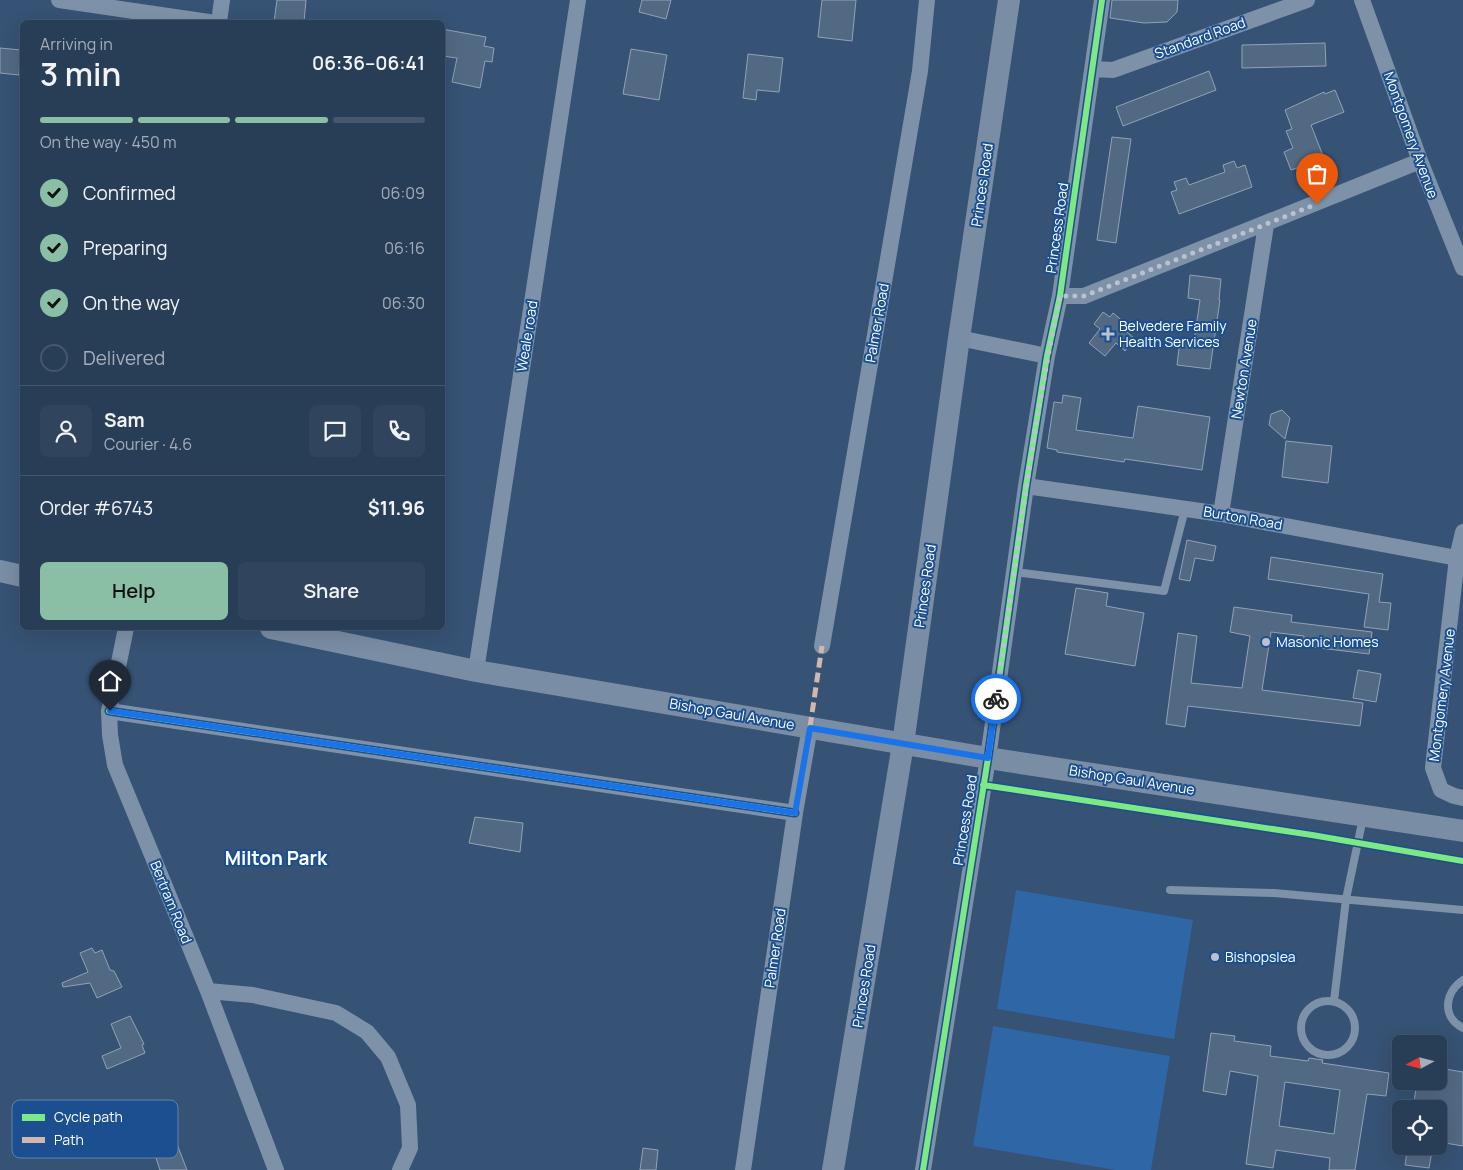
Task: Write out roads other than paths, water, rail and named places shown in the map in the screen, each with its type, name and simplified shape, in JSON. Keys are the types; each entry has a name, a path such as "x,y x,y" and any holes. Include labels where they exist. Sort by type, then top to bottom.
{"main road":[{"name":"Princes Road","path":"833,1170 904,744 959,338 1009,0"},
{"path":"0,571 20,576"},
{"name":"Bishop Gaul Avenue","path":"281,630 476,671 904,744 1463,830"}],"street":[{"path":"59,0 195,20"},
{"path":"219,20 222,0"},
{"name":"Weale road","path":"476,671 578,0"},
{"name":"Palmer Road","path":"822,646 920,71 927,0"},
{"name":"Princess Road","path":"923,1170 988,758 1026,486 1047,356 1060,296 1102,0"},
{"name":"Standard Road","path":"1093,69 1113,70 1307,0"},
{"name":"Montgomery Avenue","path":"1362,0 1420,161 1463,268"},
{"path":"1060,296 1084,296 1420,161"},
{"name":"Newton Avenue","path":"1221,514 1266,224"},
{"path":"959,338 1047,356"},
{"name":"Burton Road","path":"1026,486 1221,514 1458,558"},
{"name":"Montgomery Avenue","path":"1463,532 1458,558 1433,768 1441,790 1463,798"},
{"name":"Bertram Road","path":"126,630 110,711 110,735 115,765 208,991 276,1170"},
{"path":"110,711 795,813"},
{"name":"Palmer Road","path":"743,1170 795,813 810,728"},
{"path":"208,991 253,996 316,1008 336,1014 367,1032 388,1057 408,1105 410,1148 400,1170"}],"lane":[{"path":"1014,572 1164,591 1184,509"},
{"path":"1334,1001 1346,899 1364,815"},
{"path":"1170,890 1274,893 1463,910"},
{"path":"1463,980 1454,986 1448,998 1448,1012 1456,1025 1463,1028"},
{"path":"1334,1001 1346,1008 1354,1020 1355,1034 1348,1047 1336,1055 1322,1055 1309,1049 1302,1037 1301,1022 1308,1010 1319,1002 1334,1001"}],"place":[{"name":"Belvedere Family Health Services","path":"1108,334"},
{"name":"Masonic Homes","path":"1266,642"},
{"name":"Bishopslea","path":"1215,957"}],"district":[{"name":"Milton Park","path":"276,858"}]}
